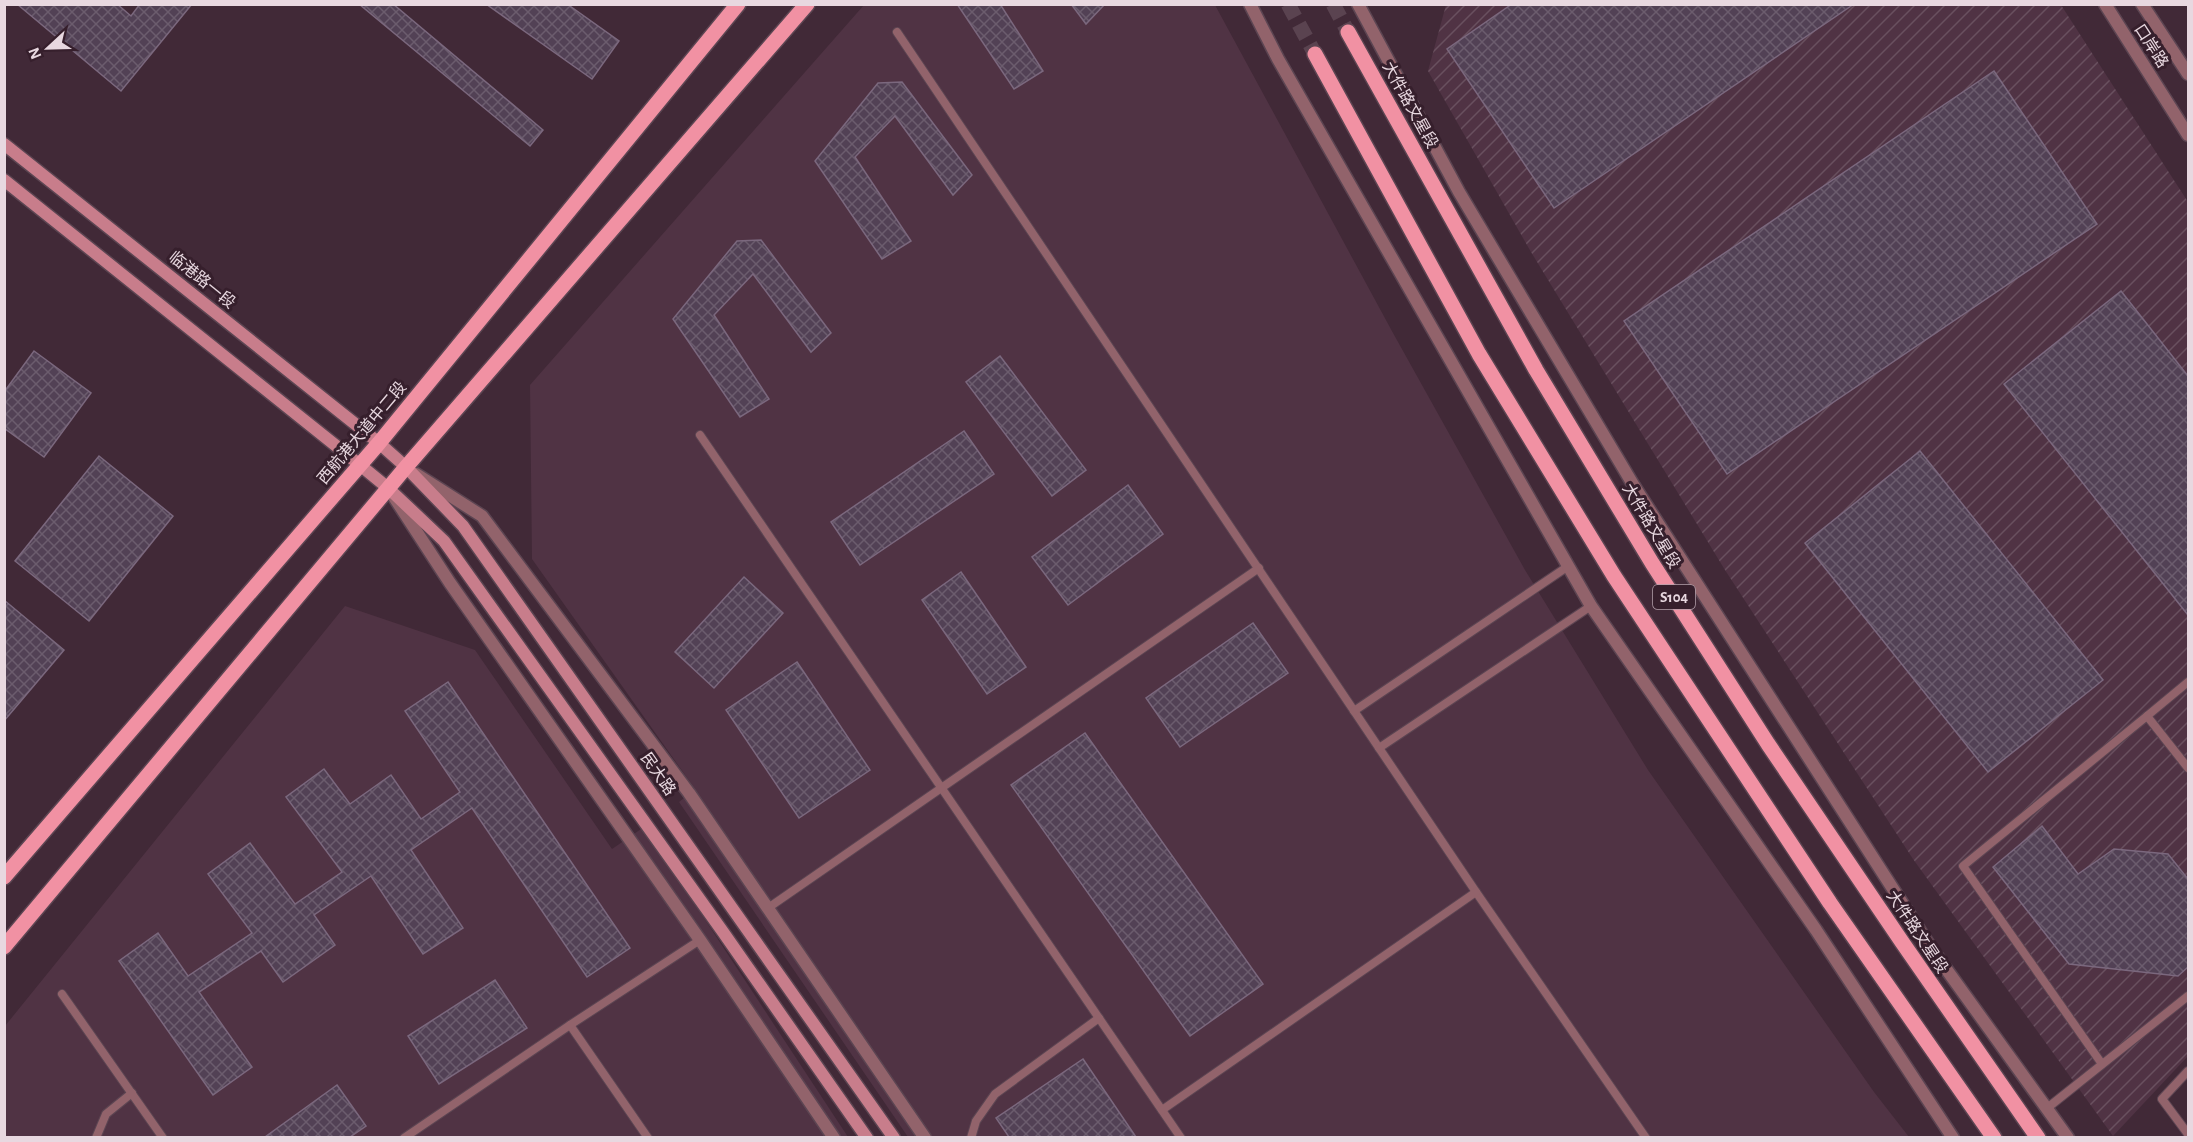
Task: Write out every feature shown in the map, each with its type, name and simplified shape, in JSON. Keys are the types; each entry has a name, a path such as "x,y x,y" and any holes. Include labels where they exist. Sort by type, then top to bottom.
{"main road":[{"name":"西航港大道中二段","path":"4,877 379,443 738,4"},
{"path":"4,947 388,488 807,4"},
{"name":"大件路文星段","path":"1348,32 1536,370 1652,563 1768,744 2038,1137"},
{"name":"S104","path":"1315,54 1479,354 1614,576 1830,903 1994,1137"},
{"name":"临港路一段","path":"4,144 379,443"},
{"path":"4,180 360,465 444,541 867,1137"},
{"name":"民大路","path":"379,443 406,467 463,526 894,1137"}],"street":[{"path":"1250,4 1278,59 1591,606 1816,930 1953,1137"},
{"path":"1358,4 1459,192 1634,486 1931,948 2068,1137"},
{"name":"口岸路","path":"2105,4 2188,135"},
{"name":"口岸路","path":"2142,4 2188,74"},
{"path":"406,467 482,516 689,793 925,1137"},
{"path":"388,488 450,583 700,940 834,1137"}],"lane":[{"path":"897,32 1476,892 1646,1137"},
{"path":"700,435 1181,1137"},
{"path":"1354,711 1567,567"},
{"path":"768,908 1259,568"},
{"path":"1379,748 1591,606"},
{"path":"2102,1064 1963,866 2188,682"},
{"path":"2147,716 2188,768"},
{"path":"1162,1110 1476,892"},
{"path":"404,1137 570,1024 700,940"},
{"path":"62,994 163,1137"},
{"path":"2046,1109 2188,996"},
{"path":"970,1137 976,1121 995,1094 1099,1018"},
{"path":"570,1024 648,1137"},
{"path":"2188,1071 2162,1099 2188,1134"},
{"path":"96,1137 106,1114 132,1093"}],"shaded area":[{"path":"864,5 1215,5 1525,570 1648,770 1874,1092 1909,1137 908,1137 679,802 695,789 532,559 530,385"},
{"path":"1446,5 2061,5 2188,202 2188,1056 2113,1136 1913,859 1725,570 1531,252 1428,71"},
{"path":"345,606 475,650 612,849 644,827 848,1137 5,1138 5,1026"}],"building":[{"path":"17,4 117,4 131,16 140,4 192,4 121,91"},
{"path":"359,4 393,4 543,130 530,146"},
{"path":"486,4 567,4 619,41 592,79"},
{"path":"957,4 1000,4 1043,71 1014,89"},
{"path":"1071,4 1105,4 1086,24"},
{"path":"1512,4 1854,4 1554,208 1447,49"},
{"path":"1994,71 2097,224 1727,474 1624,321"},
{"path":"902,82 972,175 953,195 895,116 855,157 911,241 882,259 815,161 878,83"},
{"path":"761,240 831,333 811,352 753,274 714,315 769,399 740,417 673,319 737,241"},
{"path":"2121,291 2188,376 2188,615 2004,384"},
{"path":"34,351 91,393 44,457 4,428 4,392"},
{"path":"1000,356 1086,470 1052,496 966,382"},
{"path":"964,431 994,474 860,565 831,522"},
{"path":"1920,451 2103,680 1988,772 1805,543"},
{"path":"99,456 173,516 89,621 15,561"},
{"path":"1128,485 1163,534 1068,605 1032,557"},
{"path":"961,572 1026,667 987,694 922,600"},
{"path":"744,577 783,613 714,688 675,652"},
{"path":"4,600 64,650 4,721"},
{"path":"1253,623 1288,673 1180,747 1146,698"},
{"path":"797,662 870,770 799,818 726,710"},
{"path":"448,682 630,948 587,977 472,808 411,850 463,928 423,954 371,876 314,915 335,945 283,982 261,951 199,992 252,1067 213,1095 119,961 158,933 188,976 252,933 208,874 250,843 295,904 342,872 286,797 324,769 350,804 391,775 421,819 460,792 405,711"},
{"path":"1085,733 1263,984 1190,1036 1011,785"},
{"path":"2042,826 2078,874 2114,849 2168,854 2188,879 2188,967 2178,976 2069,964 1993,867"},
{"path":"495,980 527,1028 439,1084 408,1036"},
{"path":"1083,1059 1136,1137 1009,1137 996,1118"},
{"path":"337,1085 366,1126 350,1137 265,1137"}],"tunnel":[{"path":"1288,4 1315,54"},
{"path":"1333,4 1348,32"}]}
